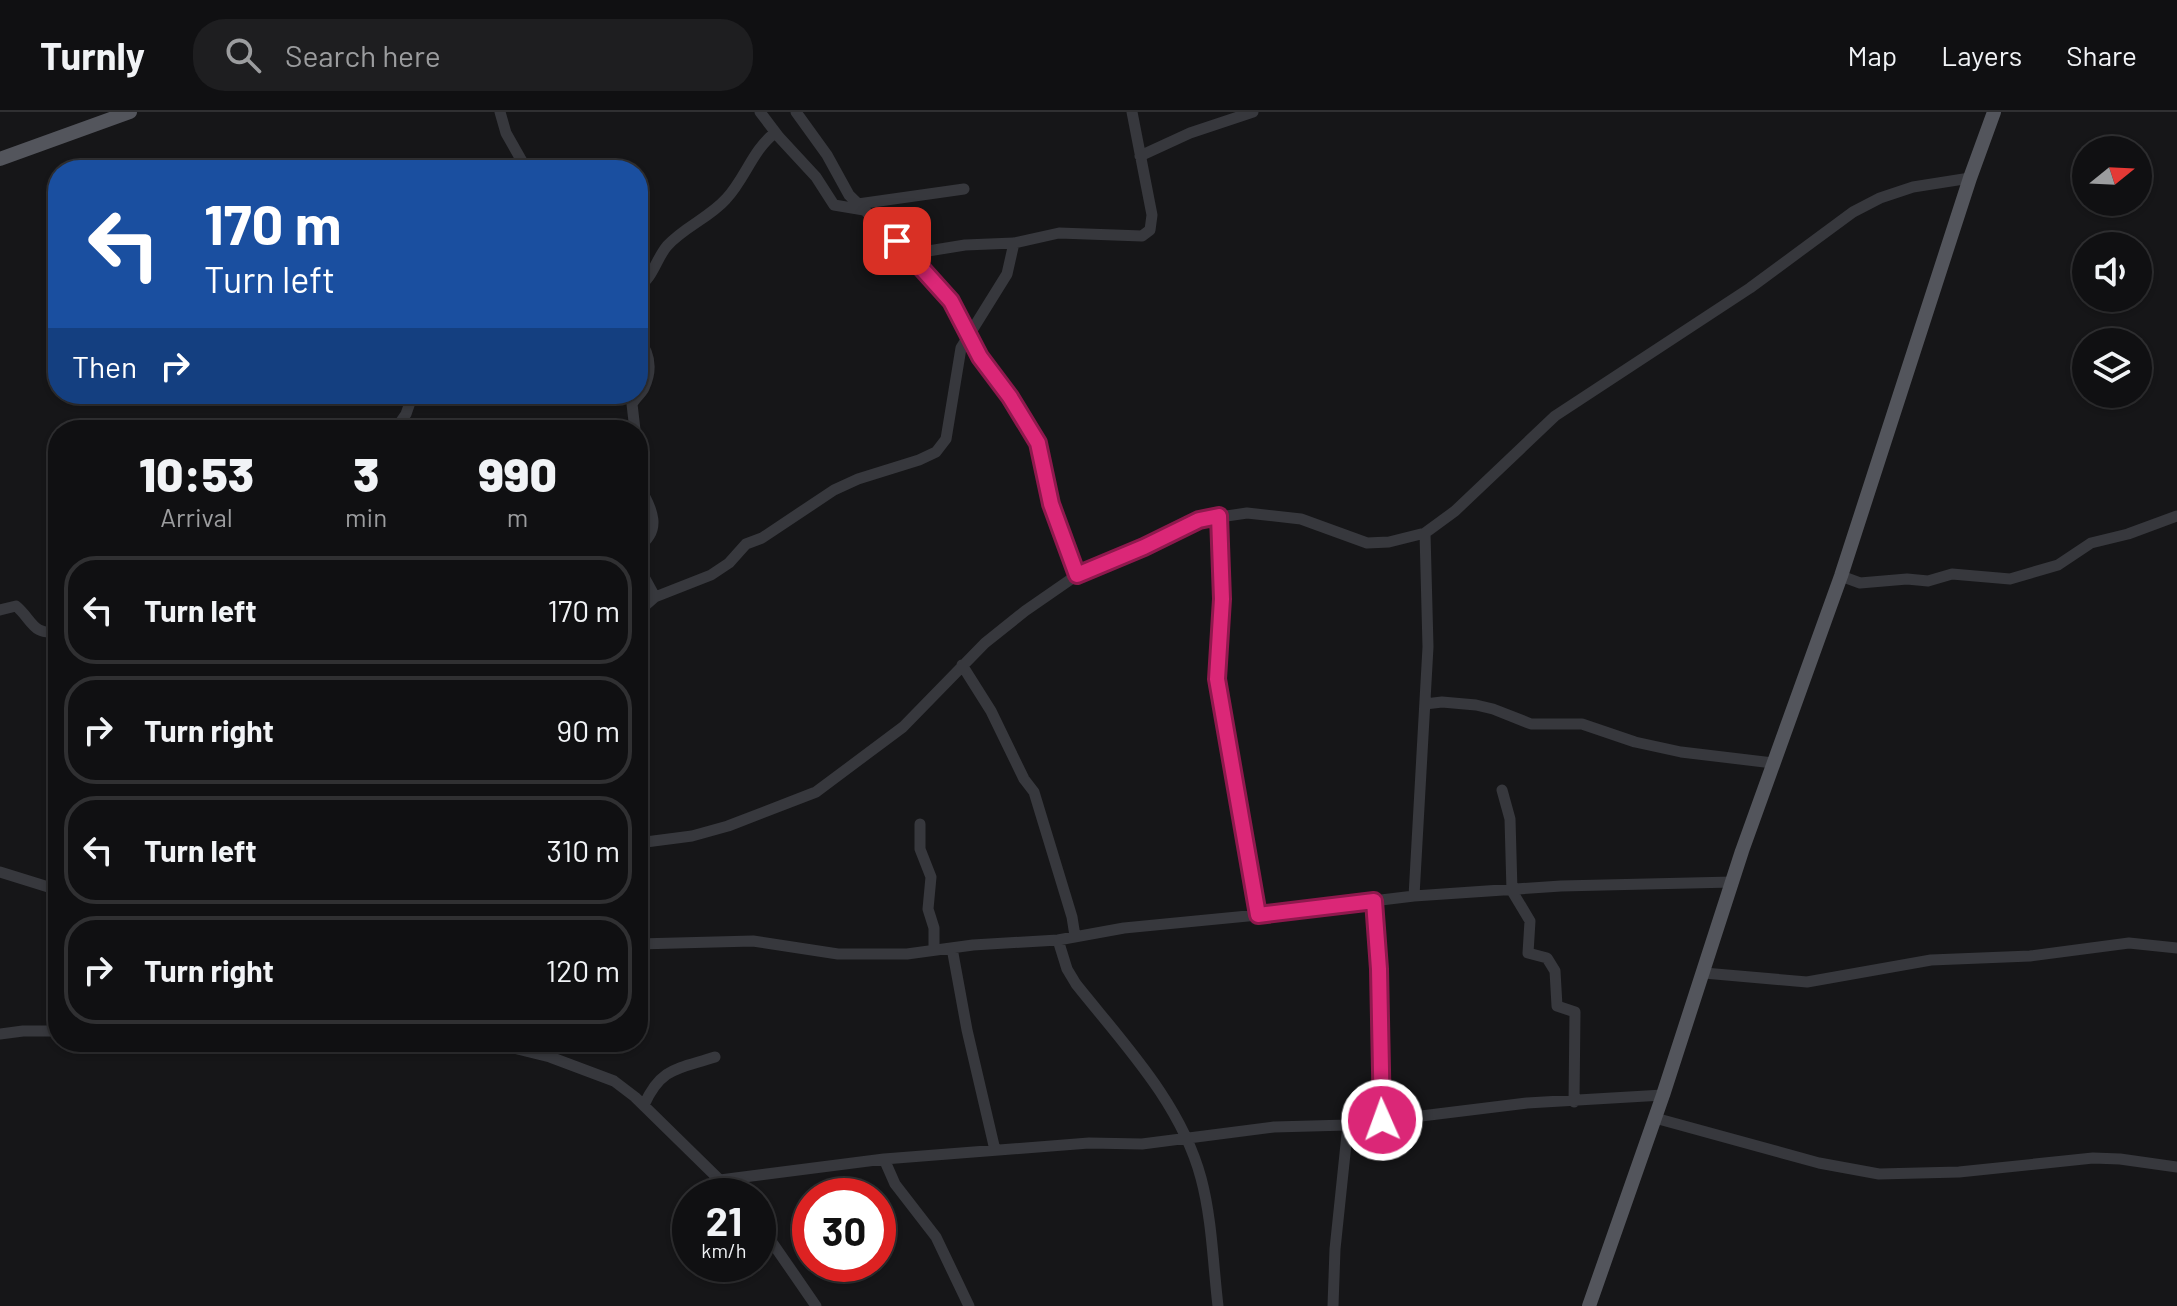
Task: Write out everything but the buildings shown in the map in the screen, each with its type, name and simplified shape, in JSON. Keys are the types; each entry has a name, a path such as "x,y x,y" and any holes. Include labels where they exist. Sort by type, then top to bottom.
{"main road":[{"path":"0,159 130,112"},
{"path":"1589,1306 1773,763 1841,576 1994,112"}],"street":[{"path":"500,112 506,133 521,160"},
{"path":"760,112 816,177 834,205 861,207 964,189"},
{"path":"796,112 827,155 849,195 910,254 951,301 980,357 1010,397 1038,443 1051,504 1077,575"},
{"path":"910,254 965,245 1014,243 1059,233 1142,236 1150,230 1152,215 1132,112"},
{"path":"1140,156 1181,136 1253,112"},
{"path":"648,278 658,258 673,240 727,198 760,148 775,133"},
{"path":"648,842 692,836 728,826 816,792 903,727 1004,626 1077,575 1199,520 1247,513 1301,519 1367,543 1389,542 1425,533 1455,511 1555,416 1750,288 1853,212 1880,198 1913,187 1970,178"},
{"path":"648,603 655,597 711,575 729,563 746,544 762,538 834,490 936,452 946,439 957,363 968,333 1007,274 1014,243"},
{"path":"648,509 654,524 648,539"},
{"path":"1219,516 1222,599 1217,679 1258,915"},
{"path":"1841,576 1870,583 1907,579 1928,581 1952,574 2010,579 2058,565 2091,543 2128,534 2177,516"},
{"path":"1414,896 1425,704 1428,600 1425,533"},
{"path":"648,584 655,597"},
{"path":"0,610 16,606 40,631 48,633"},
{"path":"962,665 991,711 1024,779 1034,792 1075,936"},
{"path":"1425,704 1476,705 1531,724 1582,724 1635,742 1681,752 1773,763"},
{"path":"1502,790 1510,819 1512,891 1530,921 1528,953 1547,958 1555,971 1557,1006 1575,1012 1574,1102"},
{"path":"920,824 920,849 931,877 928,909 934,928 934,950"},
{"path":"0,872 48,887"},
{"path":"648,944 753,941 872,956 1058,940 1124,928 1414,896 1561,886 1733,882"},
{"path":"1374,901 1379,969 1382,1120"},
{"path":"1058,940 1067,969 1076,984 1146,1072 1186,1138 1201,1178 1218,1306"},
{"path":"1704,973 1807,982 1931,960 2066,953 2129,943 2177,948"},
{"path":"952,948 967,1030 995,1150"},
{"path":"0,1034 48,1031"},
{"path":"528,1052 584,1067 614,1081 644,1105 718,1178"},
{"path":"644,1105 651,1088 667,1073 715,1057"},
{"path":"736,1178 884,1159 1089,1143 1142,1144 1274,1127 1348,1125 1527,1103 1663,1095"},
{"path":"1655,1118 1819,1163 1879,1174 1959,1172 2093,1158 2177,1167"},
{"path":"1333,1306 1335,1249 1348,1125"},
{"path":"884,1159 895,1184 936,1237 969,1306"},
{"path":"776,1248 816,1306"}],"route":[{"path":"897,241 951,301 980,357 1010,397 1038,443 1051,504 1077,575 1199,520 1219,516 1222,599 1217,679 1258,915 1374,901 1379,969 1382,1120"}]}
